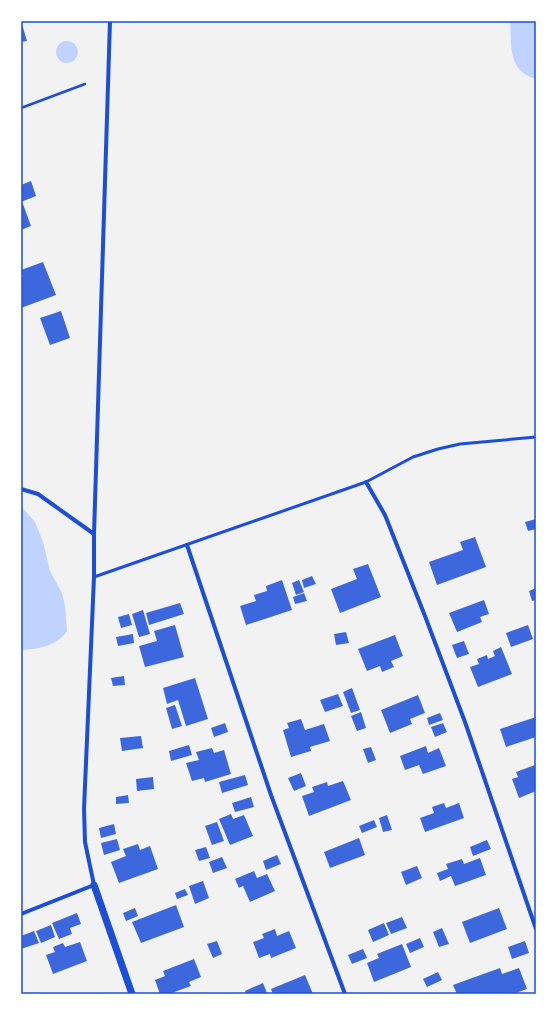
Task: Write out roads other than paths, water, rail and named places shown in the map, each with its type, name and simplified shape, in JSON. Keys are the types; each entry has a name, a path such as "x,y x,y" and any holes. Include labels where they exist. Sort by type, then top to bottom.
{"street":[{"path":"110,21 94,534 94,577 84,809 85,842 94,885 132,994"},
{"path":"366,482 385,515 465,722 536,929"},
{"path":"21,489 38,494 94,534"},
{"path":"187,545 271,795 345,994"},
{"path":"21,914 94,885"}],"lane":[{"path":"94,577 366,482 413,457 438,449 460,444 536,437"}],"water":[{"path":"510,21 536,21 536,79 520,70 516,63 511,48"},
{"path":"63,41 71,41 78,48 78,56 71,63 63,63 56,56 56,48"},
{"path":"21,506 35,522 43,542 50,571 62,593 65,606 67,631 58,640 47,646 21,650"}]}
